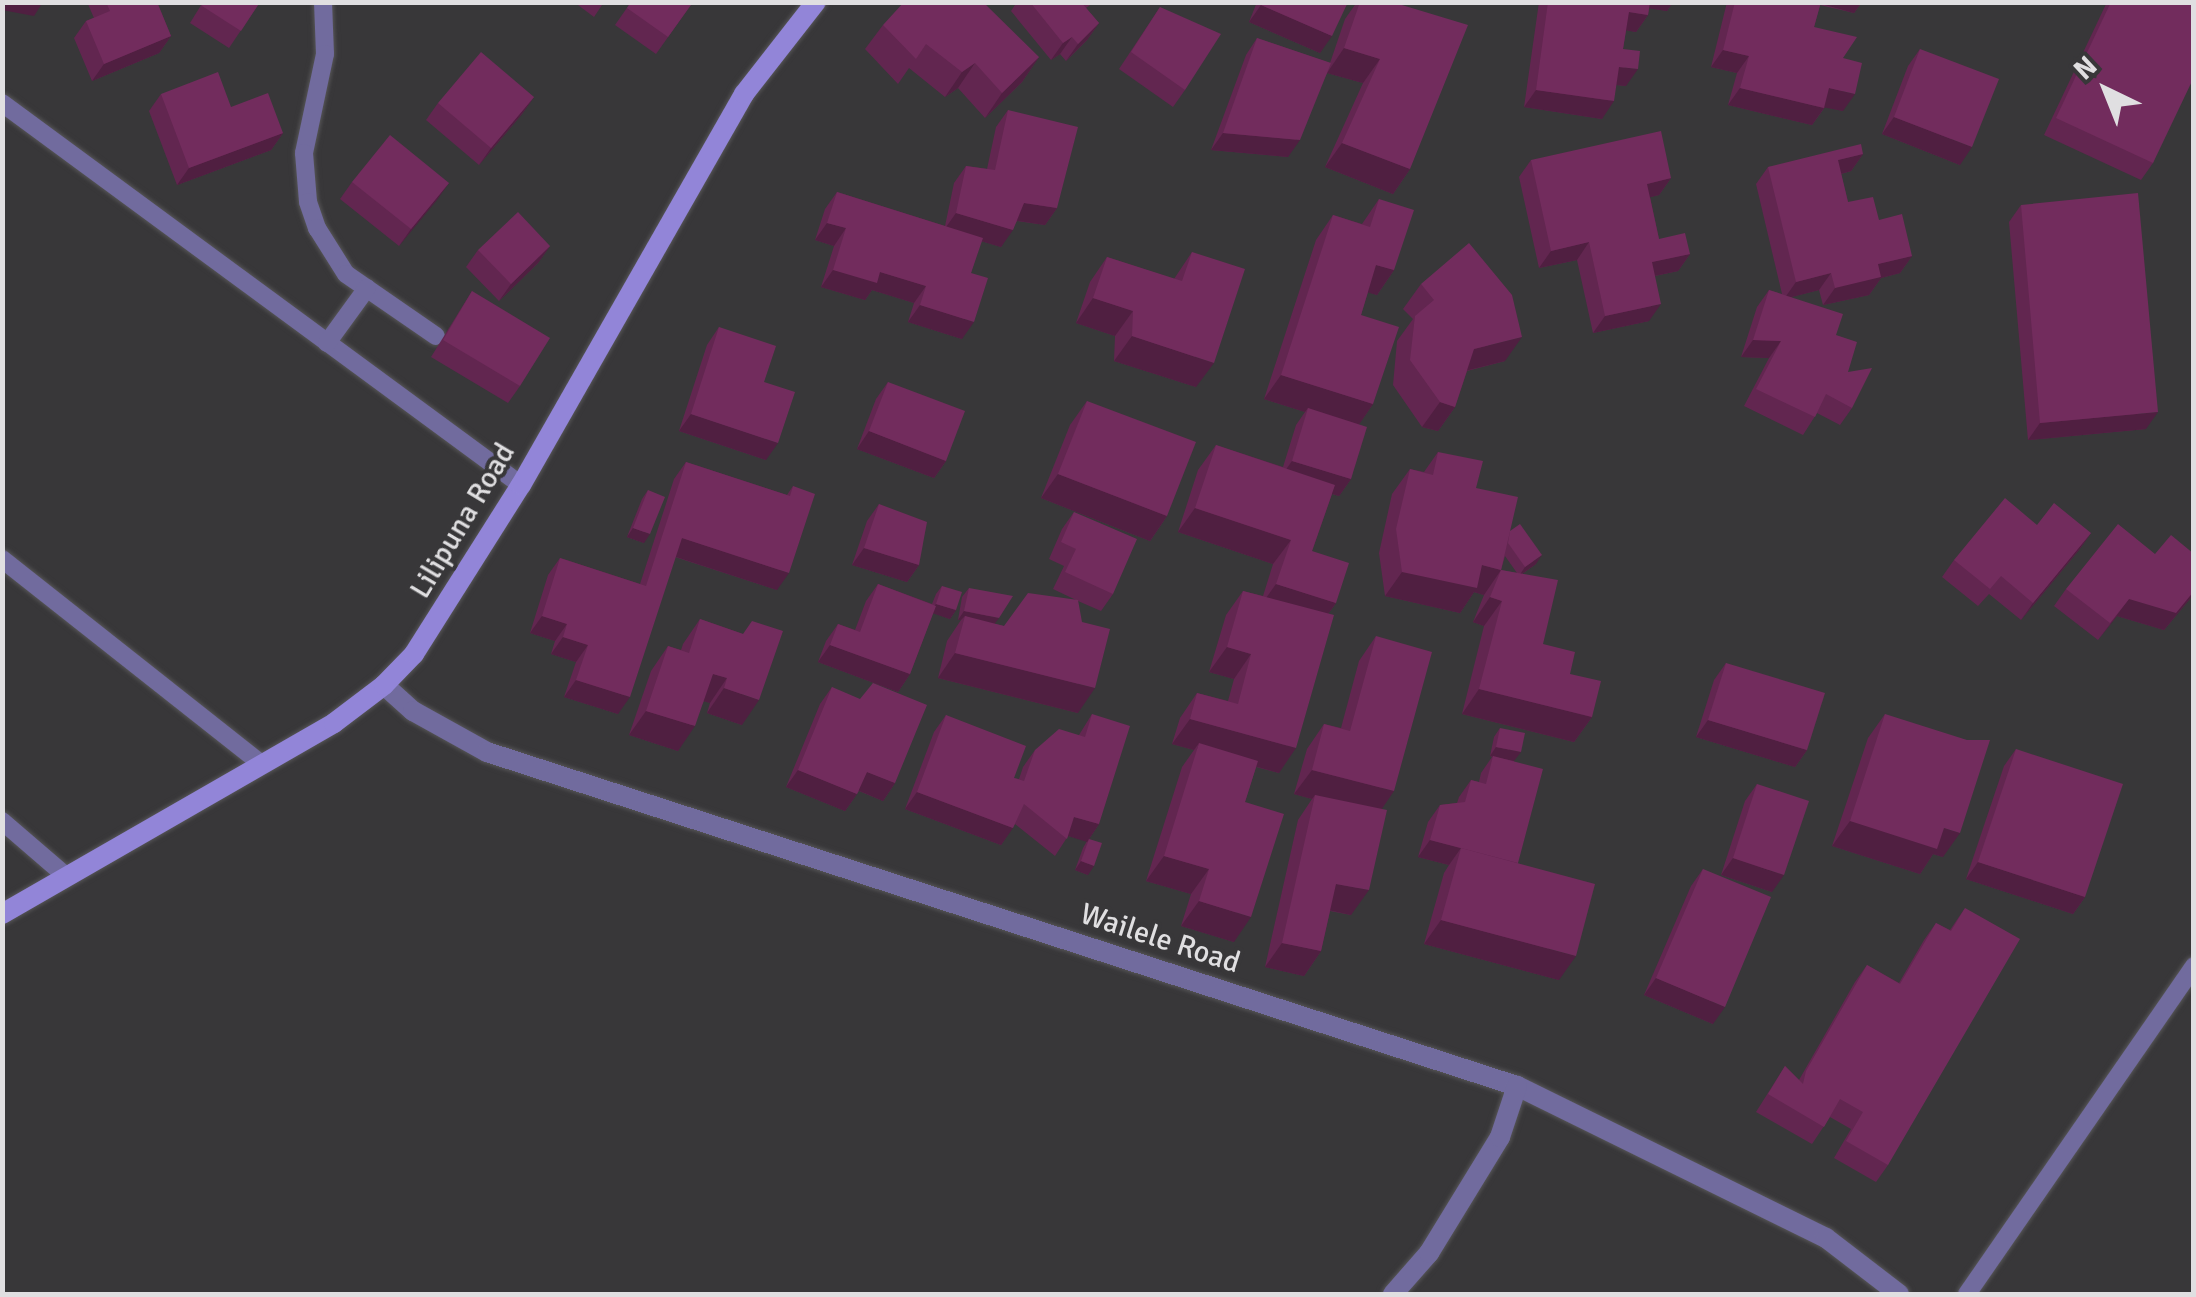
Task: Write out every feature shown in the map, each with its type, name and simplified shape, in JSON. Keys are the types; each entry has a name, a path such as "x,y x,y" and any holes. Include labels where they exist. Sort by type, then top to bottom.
{"street":[{"name":"Lilipuna Road","path":"2,914 334,723 384,685 438,620 521,485 744,94 816,2"},
{"name":"Wailele Road","path":"384,685 413,711 486,752 1517,1086 1826,1238 1899,1294"},
{"path":"1394,1294 1430,1253 1500,1137 1517,1086"}],"lane":[{"path":"323,2 326,54 308,128 304,178 317,228 346,274 436,336"},
{"path":"2,103 521,485"},
{"path":"327,343 367,288"},
{"path":"2,559 262,764"},
{"path":"2,822 67,877"},
{"path":"1966,1294 2194,966"}],"building":[{"path":"106,2 157,2 171,36 104,64 86,21 110,11"},
{"path":"204,2 260,2 241,31 202,6"},
{"path":"631,2 693,2 668,37 627,8"},
{"path":"904,2 983,2 1039,57 1002,93 975,63 962,72 926,44 916,59 883,25"},
{"path":"1030,2 1081,2 1099,23 1078,44 1072,37 1063,43"},
{"path":"1348,2 1332,36 1261,5"},
{"path":"1360,2 1392,2 1468,25 1410,169 1342,143 1380,59 1344,48"},
{"path":"1548,2 1650,2 1648,15 1629,12 1623,49 1640,51 1638,69 1619,67 1614,101 1536,90"},
{"path":"1735,2 1821,2 1814,27 1857,37 1843,58 1862,63 1855,94 1829,88 1824,108 1740,88 1749,56 1723,50"},
{"path":"2111,2 2194,2 2194,77 2153,163 2056,118"},
{"path":"1160,7 1221,34 1185,90 1131,52"},
{"path":"1257,38 1331,63 1300,140 1223,133"},
{"path":"1920,49 1999,79 1972,147 1894,117"},
{"path":"481,52 534,97 491,148 438,103"},
{"path":"218,72 231,107 268,93 283,133 189,168 161,94"},
{"path":"1008,110 1078,127 1057,208 1024,203 1013,230 956,213 966,166 995,170"},
{"path":"1661,131 1671,178 1647,184 1659,239 1685,233 1690,254 1652,262 1661,304 1605,316 1589,242 1551,251 1531,160"},
{"path":"390,135 449,183 411,229 352,182"},
{"path":"1861,144 1863,154 1838,160 1848,202 1873,197 1879,220 1902,214 1912,256 1878,264 1881,277 1835,288 1831,273 1796,282 1768,167"},
{"path":"837,192 983,238 971,273 988,278 974,322 920,305 926,286 880,272 877,283 833,270 846,228 827,223"},
{"path":"2138,193 2158,412 2040,423 2021,205"},
{"path":"1379,199 1414,210 1394,270 1376,265 1361,315 1399,327 1373,404 1281,375 1333,215 1370,227"},
{"path":"518,212 550,246 511,284 478,250"},
{"path":"1469,243 1512,295 1522,337 1474,349 1455,407 1440,402 1410,360 1415,316 1434,300 1421,284"},
{"path":"1192,252 1245,269 1214,363 1132,336 1133,311 1093,298 1107,257 1182,281"},
{"path":"1769,290 1843,314 1836,335 1857,342 1848,372 1872,368 1852,408 1826,394 1815,417 1756,389 1781,341 1753,340"},
{"path":"472,291 550,338 520,386 443,340"},
{"path":"719,327 776,346 764,382 795,392 778,443 691,414"},
{"path":"888,382 965,411 946,461 869,431"},
{"path":"1087,401 1196,442 1167,516 1058,474"},
{"path":"1308,408 1367,427 1351,479 1292,461"},
{"path":"1216,445 1335,485 1312,551 1349,563 1336,603 1276,584 1291,540 1195,508"},
{"path":"1438,452 1483,461 1476,488 1518,497 1501,570 1482,565 1477,588 1402,572 1396,529 1410,469 1433,475"},
{"path":"686,462 790,496 793,486 815,494 789,573 682,538 630,697 576,680 588,645 563,637 567,624 542,616 560,558 646,586"},
{"path":"648,490 665,497 650,534 633,528"},
{"path":"2005,498 2037,525 2054,503 2091,533 2033,603 2001,576 1990,589 1954,560"},
{"path":"879,504 927,522 919,565 864,548"},
{"path":"1074,512 1137,539 1113,594 1065,572 1076,549 1061,542"},
{"path":"1520,524 1542,555 1525,567 1508,543 1510,531"},
{"path":"2118,524 2155,554 2171,535 2194,554 2194,591 2176,613 2129,599 2110,623 2066,589"},
{"path":"1501,570 1558,580 1543,644 1575,652 1570,674 1601,681 1592,717 1479,689 1502,601 1490,597"},
{"path":"878,584 936,606 910,674 830,645 838,624 860,632"},
{"path":"942,586 962,592 956,610 936,604"},
{"path":"969,588 1013,596 999,618 964,611"},
{"path":"1243,591 1334,615 1296,748 1190,719 1197,693 1238,704 1251,654 1227,647"},
{"path":"1028,593 1078,600 1082,622 1110,629 1095,688 955,653 965,616 1004,626"},
{"path":"700,619 743,634 752,621 783,631 759,700 724,688 727,678 713,674 695,726 646,711 668,646 689,653"},
{"path":"1376,636 1432,652 1394,791 1312,770 1324,724 1350,731"},
{"path":"1726,663 1825,693 1807,750 1708,720"},
{"path":"873,683 927,705 895,783 867,772 857,794 798,770 832,687 860,699"},
{"path":"1092,714 1130,726 1099,824 1074,817 1067,839 1024,804 1013,828 917,792 946,715 1026,746 1014,778 1024,781 1035,750 1059,729 1085,737"},
{"path":"1885,714 1967,740 1990,740 1960,833 1944,828 1937,849 1850,821"},
{"path":"1500,728 1525,733 1521,752 1496,747"},
{"path":"1199,743 1258,761 1245,802 1284,814 1251,917 1199,901 1209,869 1164,856"},
{"path":"2016,749 2123,784 2085,897 1978,862"},
{"path":"1493,756 1543,769 1518,863 1430,840 1440,805 1465,802 1471,780 1486,784"},
{"path":"1757,784 1809,801 1784,875 1733,858"},
{"path":"1315,795 1387,810 1369,890 1336,884 1321,951 1282,943"},
{"path":"1089,839 1102,843 1094,866 1081,861"},
{"path":"1461,848 1595,884 1576,956 1441,920"},
{"path":"1703,869 1771,897 1725,1007 1656,978"},
{"path":"1965,908 2020,939 1888,1165 1846,1141 1863,1112 1840,1099 1824,1127 1768,1094 1785,1066 1803,1084 1806,1071 1867,965 1900,984 1936,923 1951,931"}]}
